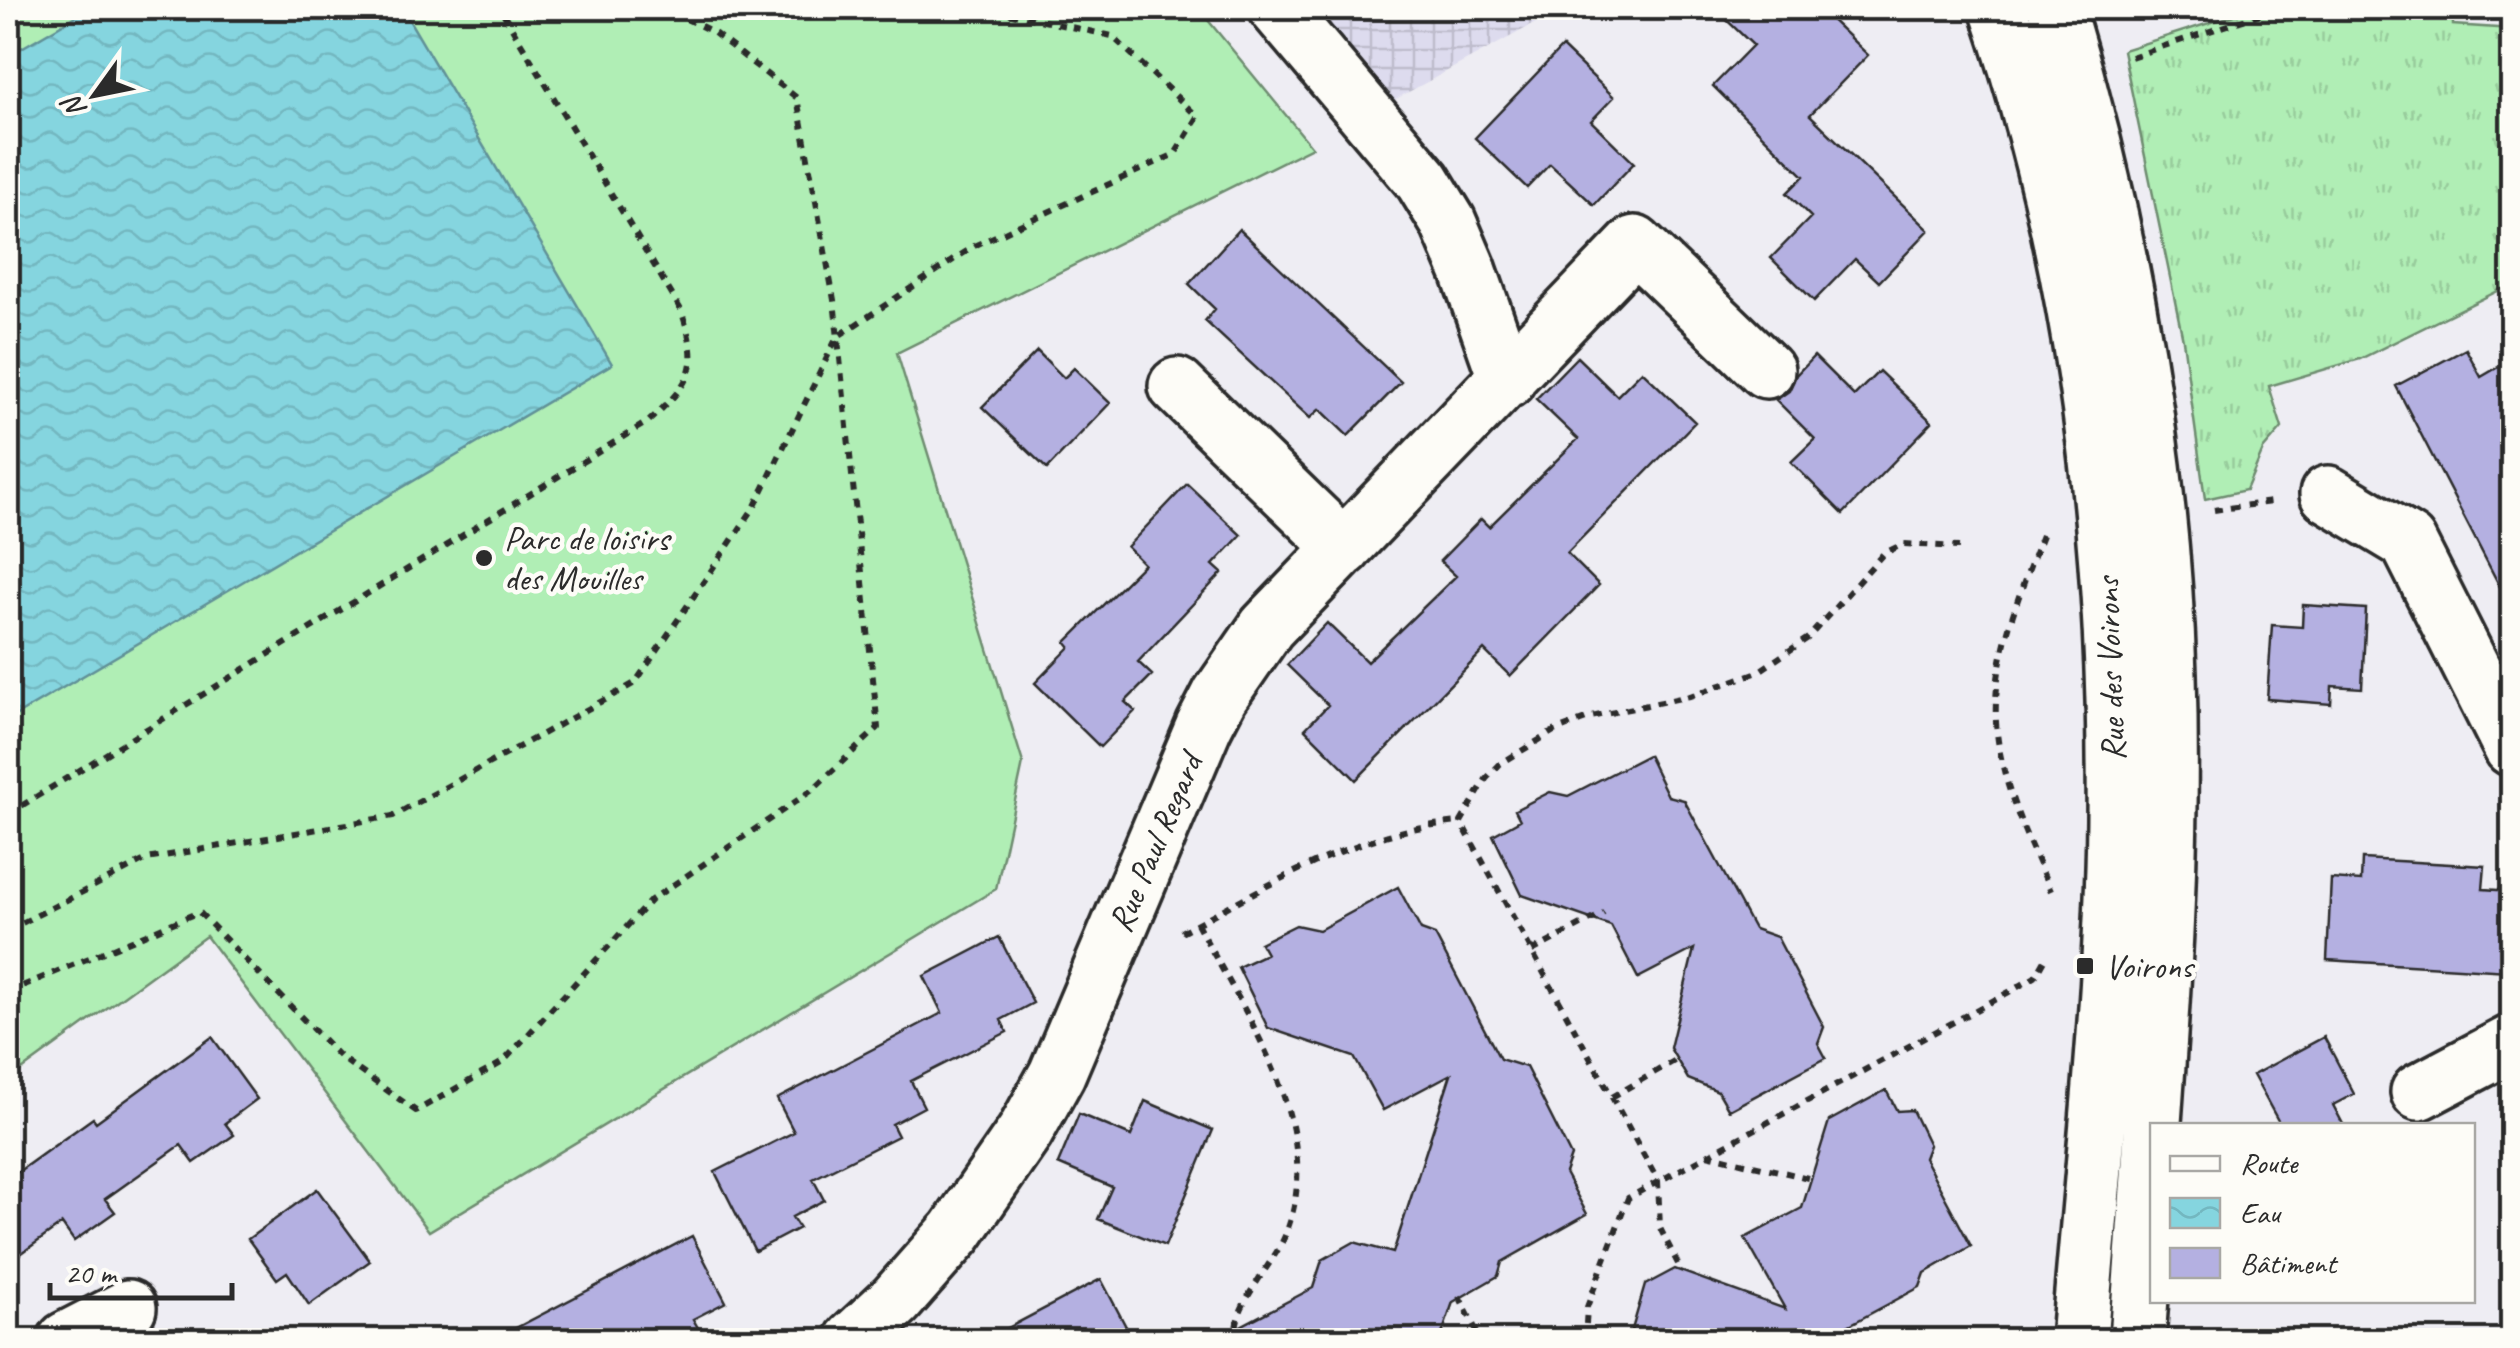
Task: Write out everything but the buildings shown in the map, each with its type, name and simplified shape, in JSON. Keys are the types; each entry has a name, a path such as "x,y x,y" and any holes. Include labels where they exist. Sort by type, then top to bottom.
{"street":[{"path":"1277,8 1424,181 1448,222 1507,380"},
{"name":"Rue des Voirons","path":"1998,8 2026,93 2070,285 2100,481 2113,646 2113,895 2080,1340"},
{"name":"Rue des Voirons","path":"2056,8 2078,80 2125,295 2158,519 2168,725 2168,899 2152,1123"},
{"name":"Rue Paul Regard","path":"853,1340 928,1264 1007,1162 1056,1074 1204,726 1220,695 1267,627 1635,244 1766,370"},
{"path":"1177,386 1344,548"},
{"path":"2328,494 2408,542 2512,748"},
{"path":"2420,1092 2512,1043"},
{"name":"Rue des Voirons","path":"2136,1340 2150,1147"},
{"path":"66,1340 128,1308"}],"path":[{"path":"8,814 649,420 681,387 693,362 681,310 500,8"},
{"path":"8,992 199,912 340,1056 416,1111 503,1062 651,900 811,792 878,728 834,300 798,98 714,32 664,8"},
{"path":"8,930 147,859 393,816 635,684 754,506 837,337 976,245 1175,154 1198,116 1112,36 998,8"},
{"path":"2116,62 2280,8"},
{"path":"2208,511 2328,494"},
{"path":"2047,522 2006,638 1996,722 2013,802 2051,892"},
{"path":"1461,822 1486,779 1500,764 1554,730 1591,716 1690,696 1758,672 1808,638 1883,554 1903,544 1959,548"},
{"path":"1168,939 1342,849 1423,824 1461,822"},
{"path":"1461,822 1658,1181 1660,1228 1678,1264"},
{"path":"1532,951 1604,913"},
{"path":"1197,924 1284,1095 1299,1160 1299,1183 1284,1237 1235,1322 1236,1340"},
{"path":"1586,1338 1588,1307 1628,1198 2036,977 2052,945"},
{"path":"1612,1097 1676,1060"},
{"path":"1706,1154 1808,1178"},
{"path":"1458,1296 1482,1340"}],"shaded area":[{"path":"1277,8 1563,8 1368,114"}],"green space":[{"name":"Parc de loisirs des Mouilles","path":"8,8 1198,8 1312,147 897,353 1023,763 996,889 429,1231 206,936 8,1080"},
{"path":"2257,8 2453,8 2453,25 2512,29 2512,284 2360,359 2269,386 2282,428 2263,450 2246,490 2205,499 2183,340 2123,50"}],"water":[{"path":"90,8 402,8 612,364 8,720 8,56"}],"place":[{"name":"Parc de loisirs des Mouilles","path":"484,558"},
{"name":"Voirons","path":"2085,966"}]}
